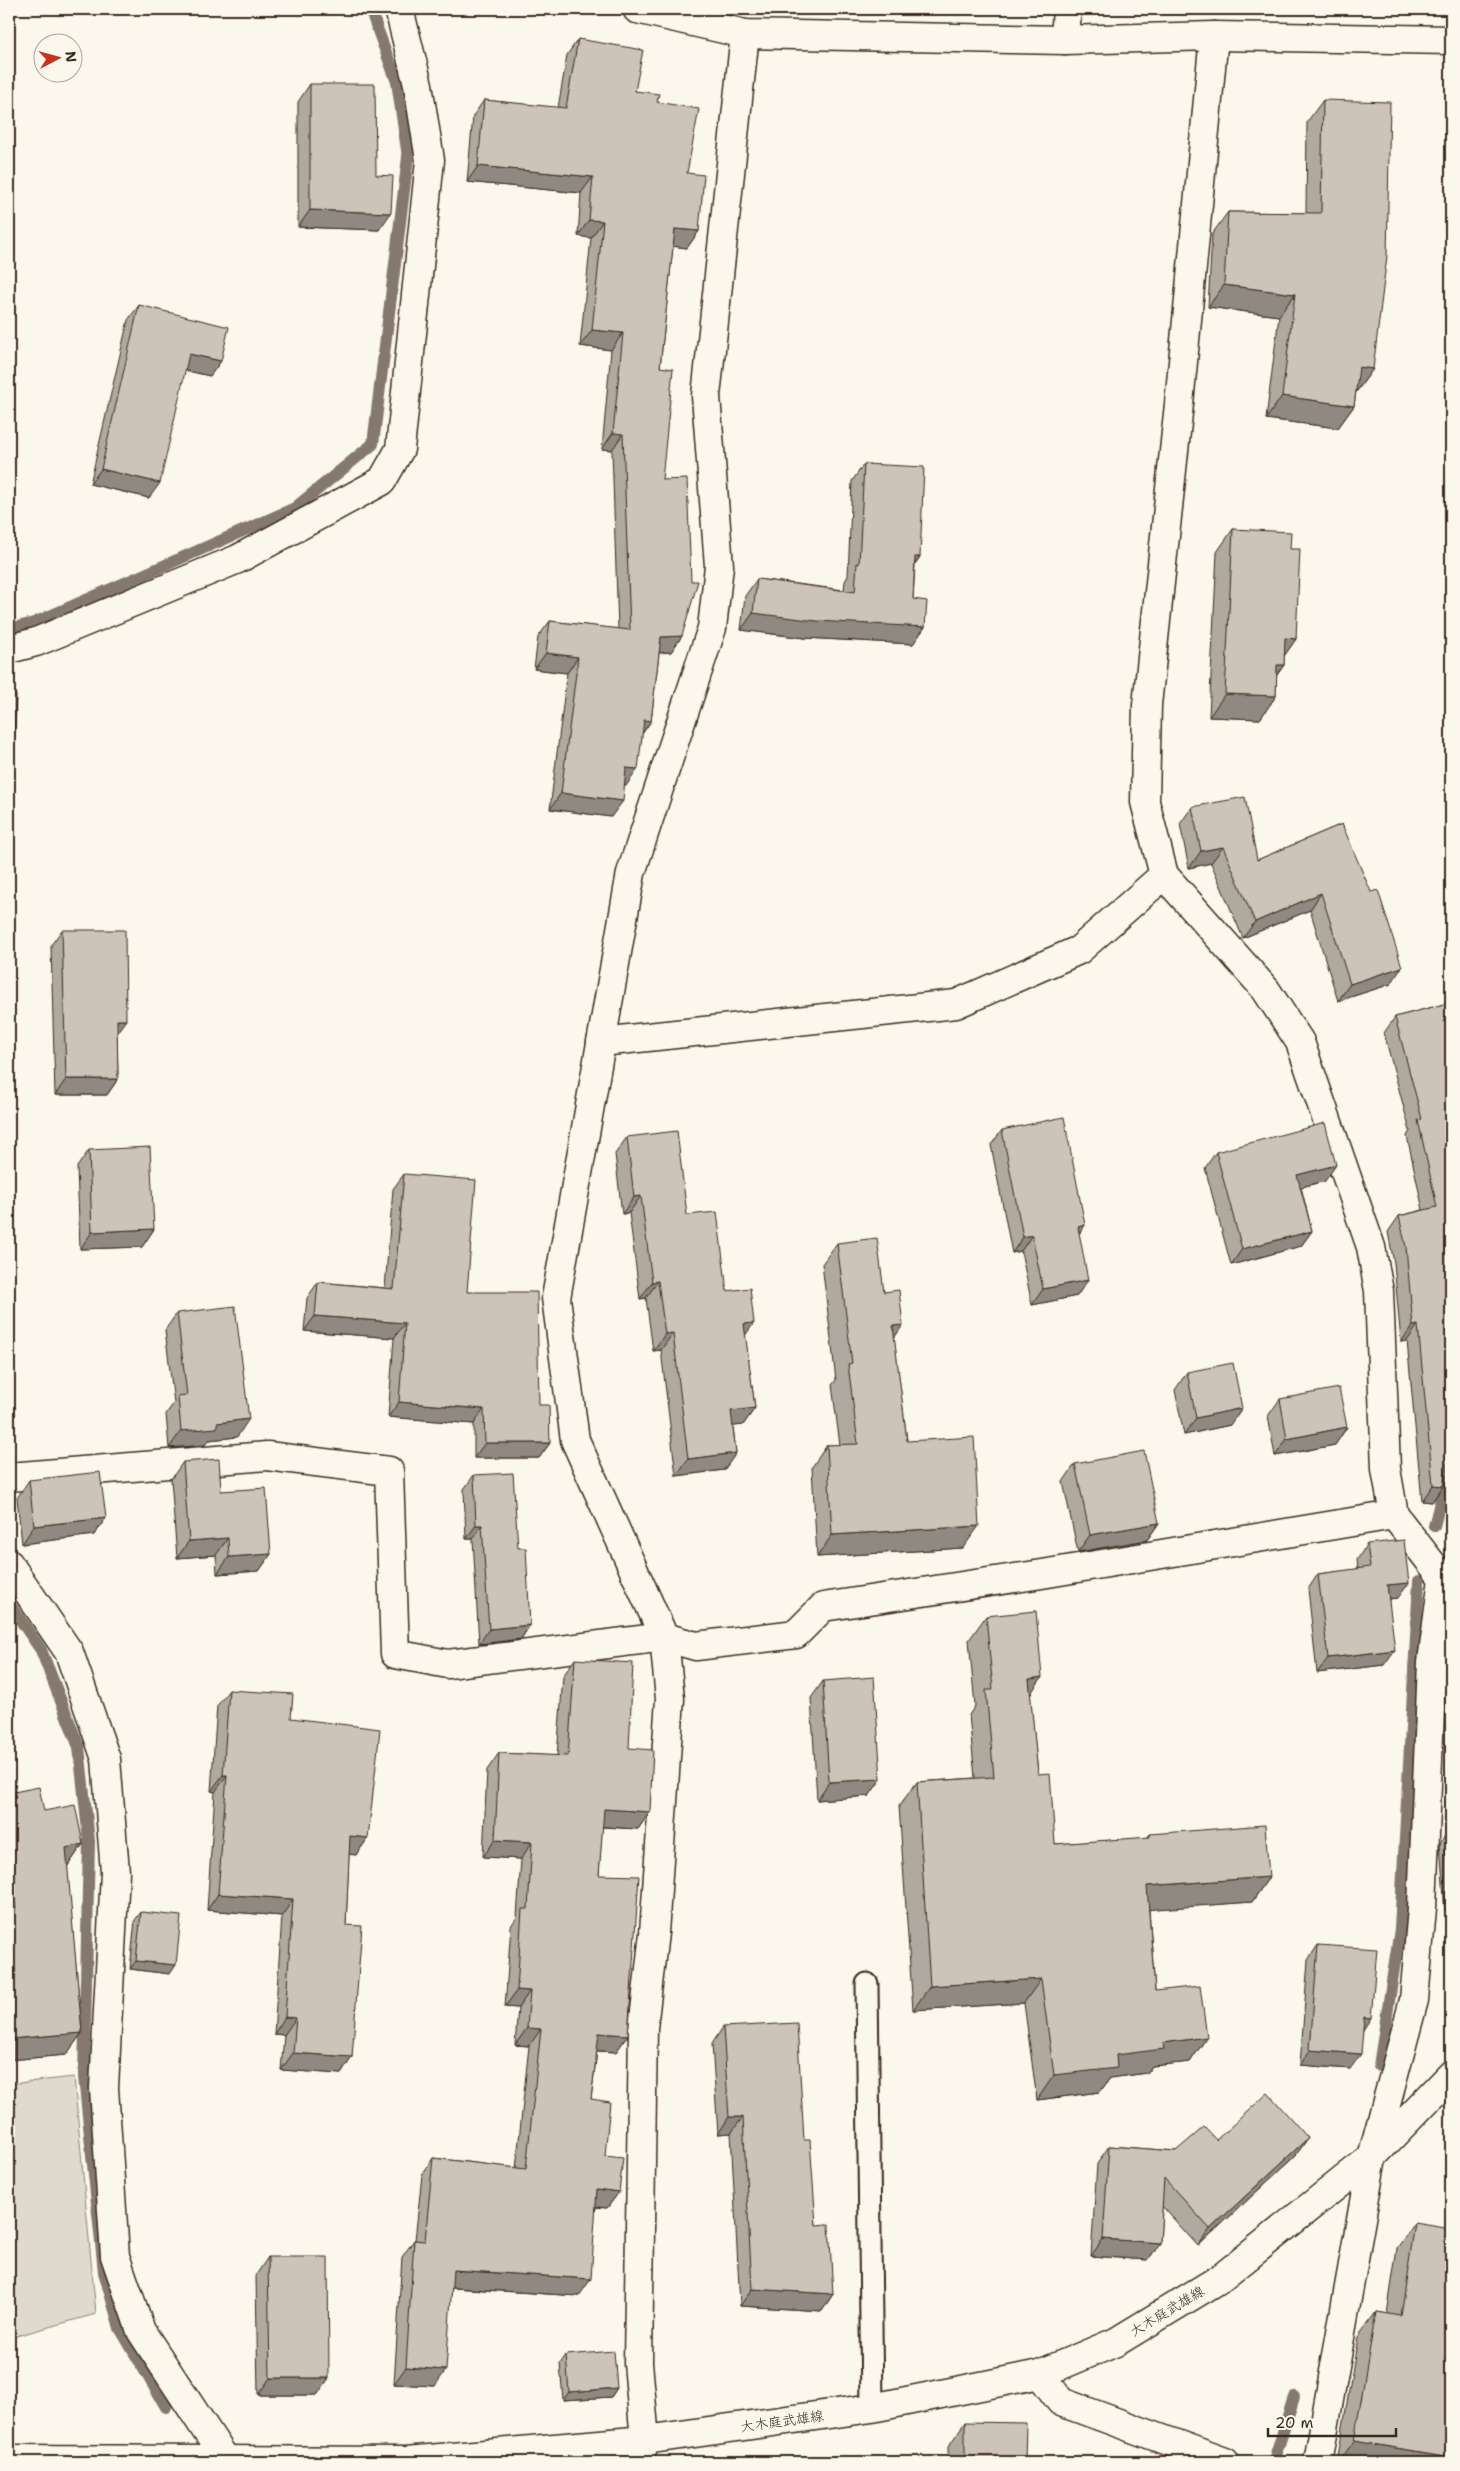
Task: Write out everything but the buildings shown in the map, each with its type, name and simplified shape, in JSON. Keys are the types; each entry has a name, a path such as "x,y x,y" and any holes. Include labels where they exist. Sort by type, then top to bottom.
{"street":[{"path":"9,649 36,642 238,559 382,481 400,449 430,160 418,85 399,9"},
{"path":"637,9 745,34 1065,40 1214,36 1451,40"},
{"path":"1065,40 1067,9"},
{"path":"642,2451 638,2363 643,2028 654,1934 670,1700 664,1637 575,1440 556,1298 631,873 712,628 719,566 706,396 745,34"},
{"path":"1214,36 1179,404 1147,704 1145,802 1164,875 1266,990 1300,1042 1371,1247 1379,1291 1386,1468 1394,1515 1447,1575 1432,1662 1422,1908 1414,2000 1372,2157 1318,2462"},
{"path":"601,1042 956,1004 1079,950 1164,875"},
{"path":"9,1477 267,1456 389,1471 395,1654 448,1664 664,1637 696,1646 796,1634 823,1607 1042,1574 1394,1515"},
{"path":"9,1564 69,1652 106,1759 115,1872 104,2088 115,2256 141,2331 226,2460"},
{"name":"大木庭武雄線","path":"9,2459 406,2461 642,2451 1040,2374 1116,2342 1221,2278 1372,2157 1451,2075"},
{"path":"1040,2374 1061,2402 1225,2462"}],"lane":[{"path":"867,1984 872,2408"}],"shaded area":[{"path":"74,2077 96,2314 9,2338 9,2084"}],"waterway":[{"path":"9,629 34,623 295,508 373,444 408,157 397,82 370,9"},
{"path":"1434,1526 1451,1460"},
{"path":"1379,2066 1400,1929 1419,1581"},
{"path":"9,1603 41,1650 79,1747 89,1841 84,2077 104,2272 120,2328 166,2407"},
{"path":"1274,2460 1294,2397"}]}
